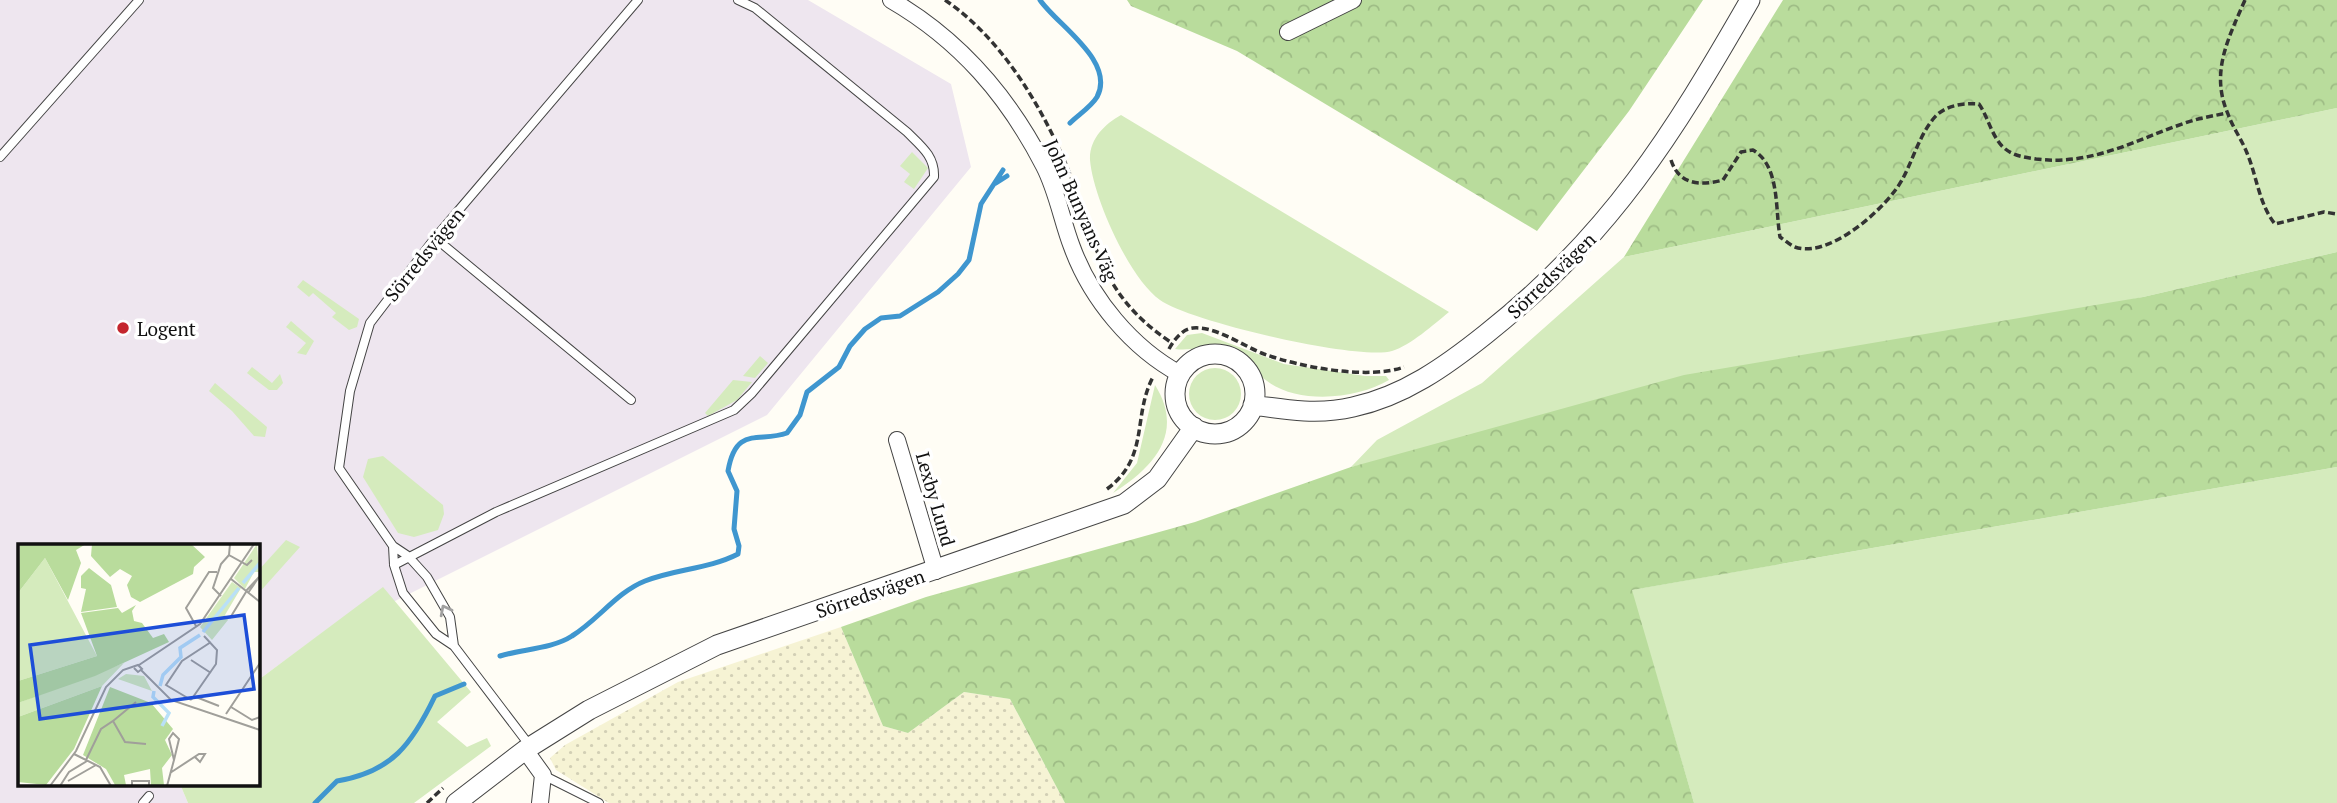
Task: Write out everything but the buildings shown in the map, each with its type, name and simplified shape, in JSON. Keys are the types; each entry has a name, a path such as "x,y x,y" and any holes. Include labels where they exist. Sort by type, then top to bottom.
{"street":[{"name":"John Bunyans Väg","path":"891,0 962,51 1006,103 1045,169 1085,277 1128,334 1160,363 1180,374"},
{"path":"1288,32 1353,0"},
{"name":"Sörredsvägen","path":"1253,405 1298,411 1351,408 1386,397 1423,380 1464,352 1541,288 1608,218 1666,142 1750,0"},
{"path":"1216,354 1230,357 1242,365 1251,377 1255,390 1253,405 1244,421 1229,431 1212,433 1194,428 1181,415 1176,404 1176,385 1180,374 1190,363 1202,356 1216,354"},
{"name":"Sörredsvägen","path":"456,803 527,748 601,703 717,645 1100,515 1134,499 1157,479 1194,428"},
{"name":"Lexby Lund","path":"897,440 936,570"},
{"path":"527,748 543,775 540,803"}],"lane":[{"path":"0,157 139,0"},
{"name":"Sörredsvägen","path":"454,646 450,617 427,577 408,556 393,546 339,468 350,391 370,323 435,238 638,0"},
{"path":"394,565 496,512 734,410 934,177 934,166 929,154 907,132 755,8 738,0"},
{"path":"435,238 631,400"},
{"name":"Sörredsvägen","path":"393,546 394,565 403,593 436,634 454,646 527,748"},
{"path":"543,775 599,803"}],"path":[{"path":"2245,0 2219,66 2220,89 2227,113 2247,152 2266,213 2275,224 2324,212 2337,214"},
{"path":"1666,142 1675,172 1691,183 1723,180 1741,152 1753,150 1766,157 1772,172 1780,237 1797,248 1812,248 1848,235 1872,216 1901,182 1936,115 1959,103 1979,104 1989,119 1993,133 2003,146 2018,157 2053,161 2100,156 2187,122 2227,113"},
{"path":"1103,493 1123,474 1136,454 1146,393 1160,363 1181,333 1194,328 1215,333 1265,354 1309,365 1378,372 1410,365"}],"shaded area":[{"path":"0,0 808,0 951,84 971,167 767,415 393,602 383,588 259,680 259,544 18,544 18,786 181,786 188,803 0,803"},
{"path":"841,627 883,726 908,733 964,692 1010,699 1065,803 609,803 556,770 550,758 565,745 678,682"}],"green space":[{"path":"1127,0 1703,0 1629,111 1537,231 1237,51 1131,6"},
{"path":"1783,0 2337,0 2337,108 1624,257"},
{"path":"2337,108 2337,252 2143,297 1351,467 1377,440 1482,383 1624,257"},
{"path":"1121,115 1449,312 1407,344 1392,351 1373,353 1311,345 1237,328 1177,309 1160,300 1136,274 1114,236 1093,176 1090,160 1092,145 1104,128"},
{"path":"912,152 928,168 914,189 904,182 910,174 900,166"},
{"path":"2337,252 2337,467 1632,590 1694,803 1065,803 1010,699 964,692 908,733 883,726 841,627 926,597 1195,522 1351,467 1684,375 2143,297"},
{"path":"303,280 359,319 357,327 349,330 332,317 336,313 313,293 309,297 297,287"},
{"path":"291,321 314,341 306,355 297,353 306,343 286,327"},
{"path":"1202,333 1284,364 1365,376 1386,376 1389,380 1375,387 1342,395 1323,397 1288,392 1260,375 1245,357 1233,349 1212,346 1175,349 1187,335"},
{"path":"760,356 768,363 755,378 743,376"},
{"path":"252,367 272,383 280,374 283,383 277,390 269,390 247,373"},
{"path":"1215,368 1225,370 1233,376 1239,384 1239,404 1233,412 1225,418 1215,420 1205,418 1197,412 1191,404 1189,394 1191,384 1197,376 1205,370"},
{"path":"733,380 752,382 737,400 708,416 705,413"},
{"path":"215,383 267,427 265,437 254,436 232,411 209,391"},
{"path":"1155,385 1167,418 1161,447 1141,472 1113,493 1137,463"},
{"path":"383,456 443,505 444,514 438,530 414,537 398,533 363,477 368,459"},
{"path":"2337,467 2337,803 1694,803 1631,590"},
{"path":"286,540 300,547 259,593 259,570"},
{"path":"383,587 471,692 437,722 467,747 487,738 491,746 414,803 188,803 181,786 259,786 259,680"}],"waterway":[{"path":"1040,0 1082,44 1098,70 1101,84 1097,97 1070,123"},
{"path":"500,656 546,646 572,636 625,592 645,581 715,563 738,554 739,546 734,529 737,491 728,471 737,447 750,438 787,433 800,415 807,392 839,367 850,346 865,329 881,318 900,316 938,292 958,274 969,260 981,204 1003,170"},
{"path":"996,183 1007,176"},
{"path":"315,803 337,781 356,777 386,763 408,742 435,696 464,684"}],"place":[{"name":"Logent","path":"123,328"}]}
